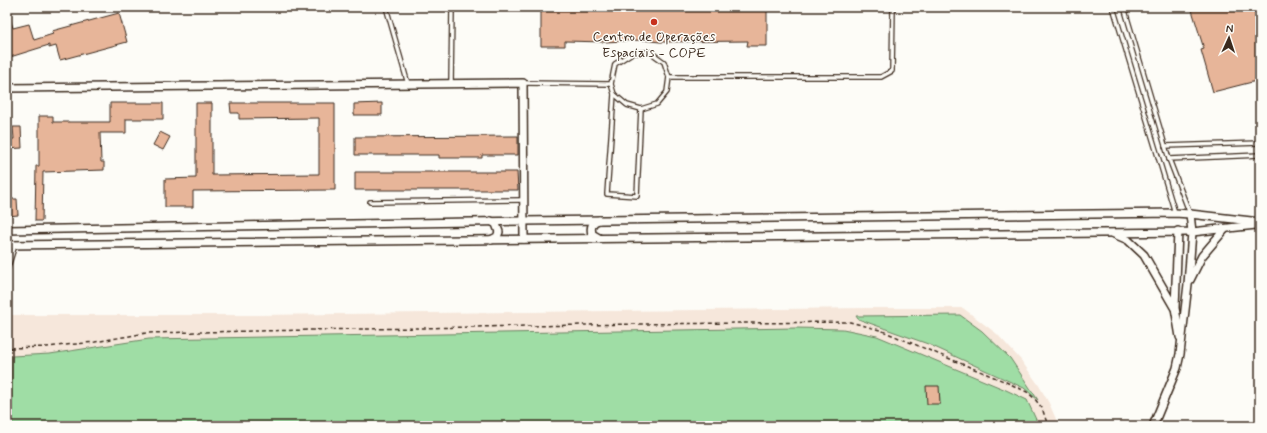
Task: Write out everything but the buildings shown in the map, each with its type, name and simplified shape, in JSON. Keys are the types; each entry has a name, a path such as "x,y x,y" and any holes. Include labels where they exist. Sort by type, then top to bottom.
{"street":[{"path":"7,88 523,83 524,239"},
{"path":"7,230 491,221 1175,213 1260,223"},
{"path":"1153,426 1177,368 1188,284 1192,232 1190,214"},
{"path":"599,220 594,223 591,231 594,236 600,238"},
{"path":"491,221 496,224 499,229 497,237 491,240"},
{"path":"7,245 1192,232 1225,229 1260,223"},
{"path":"1188,284 1202,256 1225,229"},
{"path":"1178,231 1175,308 1181,343"},
{"path":"1110,233 1128,240 1144,255 1175,308"}],"lane":[{"path":"386,7 408,84"},
{"path":"451,84 452,7"},
{"path":"669,77 881,77 892,70 893,7"},
{"path":"1113,7 1175,213"},
{"path":"1124,7 1169,159 1190,214"},
{"path":"614,94 627,105 641,109 658,104 667,92 669,77 664,62 650,52 632,53 615,64 611,84 614,94 607,194 637,196 641,109"},
{"path":"523,83 611,84"},
{"path":"1165,146 1260,143"},
{"path":"1169,159 1260,155"},
{"path":"370,202 524,200"},
{"path":"7,270 15,245"}],"path":[{"path":"10,348 47,347 95,342 146,333 623,324 850,322 880,330 1027,392 1042,408 1048,426"}],"shaded area":[{"path":"963,308 997,334 1020,359 1038,384 1049,403 1059,426 7,426 7,315 255,315"}],"green space":[{"path":"960,315 982,331 1010,358 1038,400 1024,388 928,344 858,319 856,316"},
{"path":"796,328 843,329 877,336 1027,400 1039,426 7,426 7,409 11,408 12,356 50,354 149,339"}],"place":[{"name":"Centro de Operações Espaciais - COPE","path":"654,22"}]}
